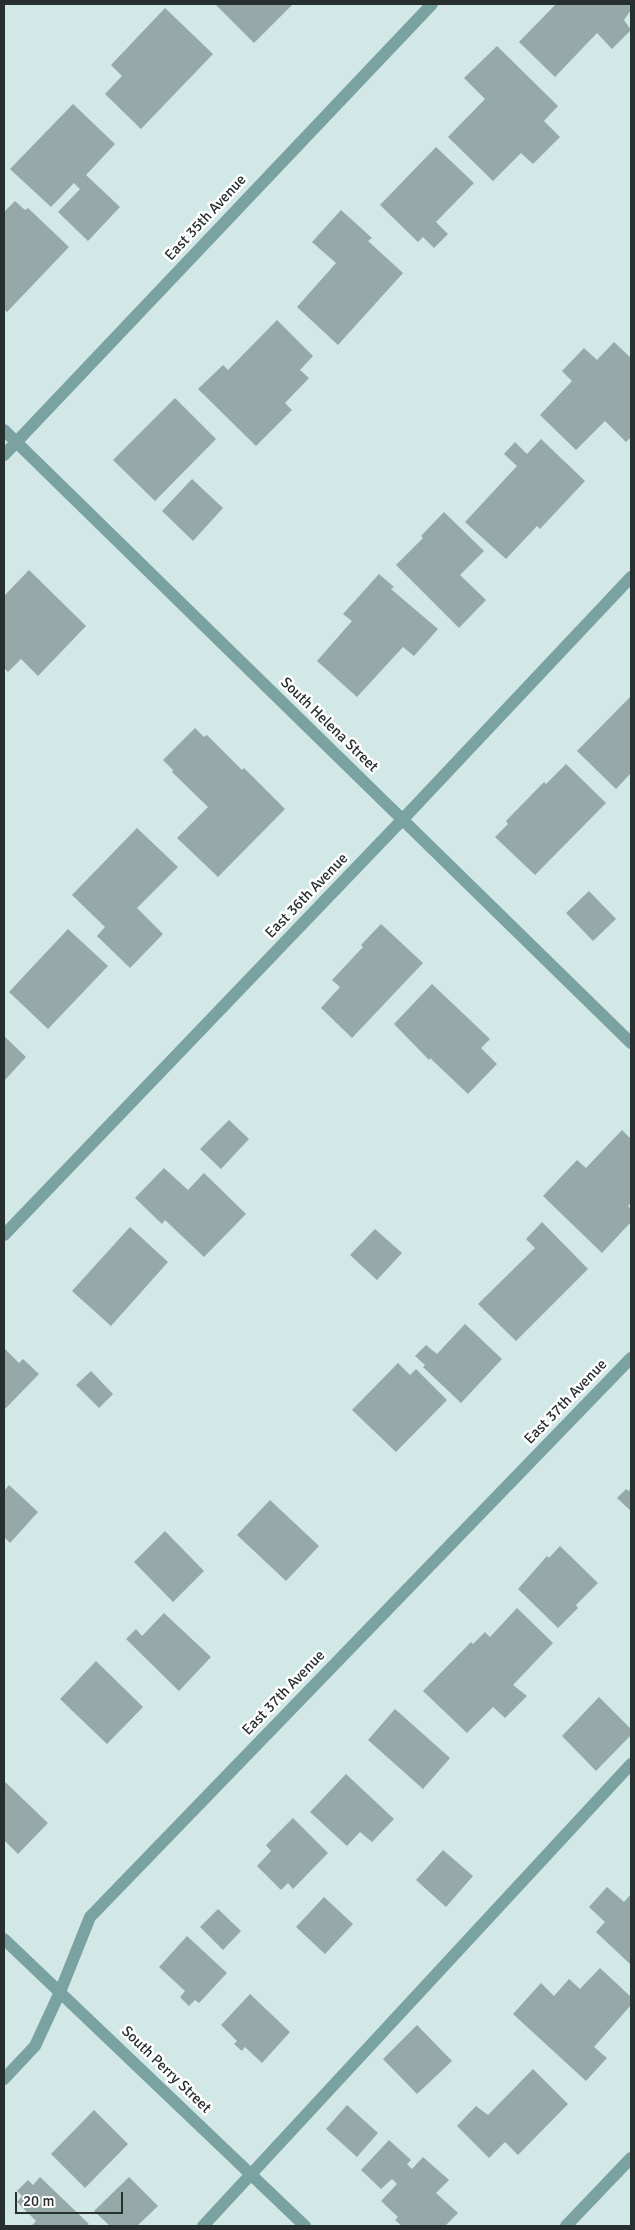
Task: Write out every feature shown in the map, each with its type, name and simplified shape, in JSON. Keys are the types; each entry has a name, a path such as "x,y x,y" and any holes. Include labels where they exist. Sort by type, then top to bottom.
{"street":[{"name":"East 35th Avenue","path":"4,455 432,4"},
{"name":"South Helena Street","path":"4,430 631,1043"},
{"name":"East 36th Avenue","path":"4,1235 403,819 631,577"},
{"name":"East 37th Avenue","path":"4,2079 34,2046 60,1992 90,1917 631,1358"},
{"path":"203,2226 631,1764"},
{"name":"South Perry Street","path":"4,1938 305,2226"},
{"path":"566,2226 631,2158"}],"building":[{"path":"215,4 293,4 254,43"},
{"path":"556,4 631,4 631,10 624,20 631,30 612,49 597,33 555,77 519,42"},
{"path":"165,8 213,54 141,129 105,94 122,76 111,65"},
{"path":"497,46 558,106 544,121 560,137 533,164 521,153 493,181 448,137 485,99 464,78"},
{"path":"73,104 115,144 86,175 120,207 88,241 58,212 80,189 74,183 51,207 10,169"},
{"path":"436,147 474,183 436,222 448,234 434,248 423,237 418,242 380,205"},
{"path":"15,201 25,210 28,208 69,247 7,312 4,309 4,212"},
{"path":"341,210 372,238 368,241 403,273 338,345 297,307 336,263 312,242"},
{"path":"277,320 313,356 300,370 309,378 285,403 292,410 256,446 198,389 223,365 228,370"},
{"path":"614,342 631,358 631,437 626,442 605,421 576,450 540,415 572,381 562,371 584,348 597,360"},
{"path":"175,398 216,439 155,501 113,460"},
{"path":"541,439 585,481 540,529 537,526 506,559 465,522 517,466 504,454 515,442 527,454"},
{"path":"192,479 223,508 193,541 162,511"},
{"path":"444,512 484,551 460,575 486,600 459,628 396,565 423,538 421,536"},
{"path":"29,570 86,626 38,676 21,659 8,672 4,668 4,596"},
{"path":"379,574 394,587 391,589 438,629 414,656 403,647 357,697 317,661 352,621 343,614"},
{"path":"631,696 631,773 616,789 577,751"},
{"path":"195,728 204,737 207,735 242,770 244,768 285,809 218,877 177,838 208,807 172,772 173,770 163,760"},
{"path":"566,764 606,803 535,875 495,837 508,824 506,821 544,782 546,784"},
{"path":"137,828 178,867 137,908 163,934 130,968 97,936 105,927 72,895"},
{"path":"589,891 616,919 593,941 566,913"},
{"path":"381,924 423,963 352,1038 321,1008 340,987 332,980 363,947 361,945"},
{"path":"68,929 108,966 48,1029 9,992"},
{"path":"432,984 490,1039 481,1048 497,1064 468,1094 430,1058 429,1060 394,1024"},
{"path":"4,1036 26,1057 4,1081"},
{"path":"229,1120 249,1139 221,1169 200,1149"},
{"path":"622,1130 631,1139 631,1203 628,1206 631,1209 631,1222 602,1253 543,1196 577,1160 586,1168"},
{"path":"164,1168 188,1190 204,1173 246,1214 204,1257 165,1220 162,1224 135,1198"},
{"path":"542,1222 588,1269 516,1341 478,1304 535,1248 526,1239"},
{"path":"130,1227 168,1262 111,1326 72,1291"},
{"path":"375,1229 402,1253 377,1280 350,1255"},
{"path":"465,1324 502,1359 461,1403 423,1367 425,1365 415,1356 426,1345 437,1354"},
{"path":"4,1348 19,1363 23,1359 39,1374 5,1409"},
{"path":"398,1363 410,1375 416,1369 447,1400 396,1452 352,1410"},
{"path":"91,1371 113,1394 99,1408 76,1385"},
{"path":"9,1485 38,1512 10,1543 4,1537 4,1491"},
{"path":"626,1489 629,1491 631,1489 631,1511 617,1498"},
{"path":"270,1500 319,1546 286,1581 237,1535"},
{"path":"165,1531 204,1571 173,1602 134,1562"},
{"path":"560,1546 598,1583 576,1605 578,1608 558,1628 518,1589 547,1556 549,1558"},
{"path":"517,1608 553,1643 513,1685 527,1696 505,1718 493,1707 467,1733 423,1691 471,1642 473,1644 485,1632 490,1637"},
{"path":"164,1613 211,1657 179,1691 126,1639 136,1629 142,1636"},
{"path":"96,1661 143,1707 107,1744 60,1699"},
{"path":"599,1697 631,1729 631,1735 596,1771 562,1736"},
{"path":"395,1709 450,1758 423,1789 368,1740"},
{"path":"346,1774 394,1819 372,1842 360,1832 347,1846 310,1812"},
{"path":"4,1781 48,1823 18,1854 4,1840"},
{"path":"293,1818 328,1853 293,1889 288,1883 281,1890 257,1866 271,1851 266,1845"},
{"path":"443,1850 473,1876 446,1907 416,1880"},
{"path":"607,1887 624,1902 631,1894 631,1965 596,1932 605,1922 589,1907"},
{"path":"324,1897 353,1924 325,1954 296,1927"},
{"path":"218,1909 241,1931 223,1950 200,1927"},
{"path":"187,1936 227,1973 199,2003 195,2000 189,2006 180,1997 185,1991 159,1967"},
{"path":"600,1968 631,1997 631,2005 594,2047 607,2058 586,2081 513,2014 541,1983 554,1996 569,1979 580,1989"},
{"path":"250,1994 290,2032 262,2063 245,2047 242,2051 234,2044 237,2041 221,2025"},
{"path":"417,2025 452,2061 417,2094 383,2059"},
{"path":"533,2069 568,2104 518,2155 505,2142 489,2158 457,2126 476,2106 488,2115"},
{"path":"347,2105 378,2133 357,2157 326,2129"},
{"path":"94,2110 128,2144 85,2188 51,2154"},
{"path":"389,2140 411,2160 407,2164 412,2169 423,2157 449,2180 436,2193 458,2213 445,2226 402,2226 395,2220 398,2217 381,2201 397,2184 392,2179 381,2189 361,2170"},
{"path":"40,2177 89,2224 86,2226 31,2226 36,2221 17,2202 22,2196 17,2191 28,2180 33,2185"},
{"path":"129,2177 158,2206 137,2226 110,2226 94,2211"}]}
